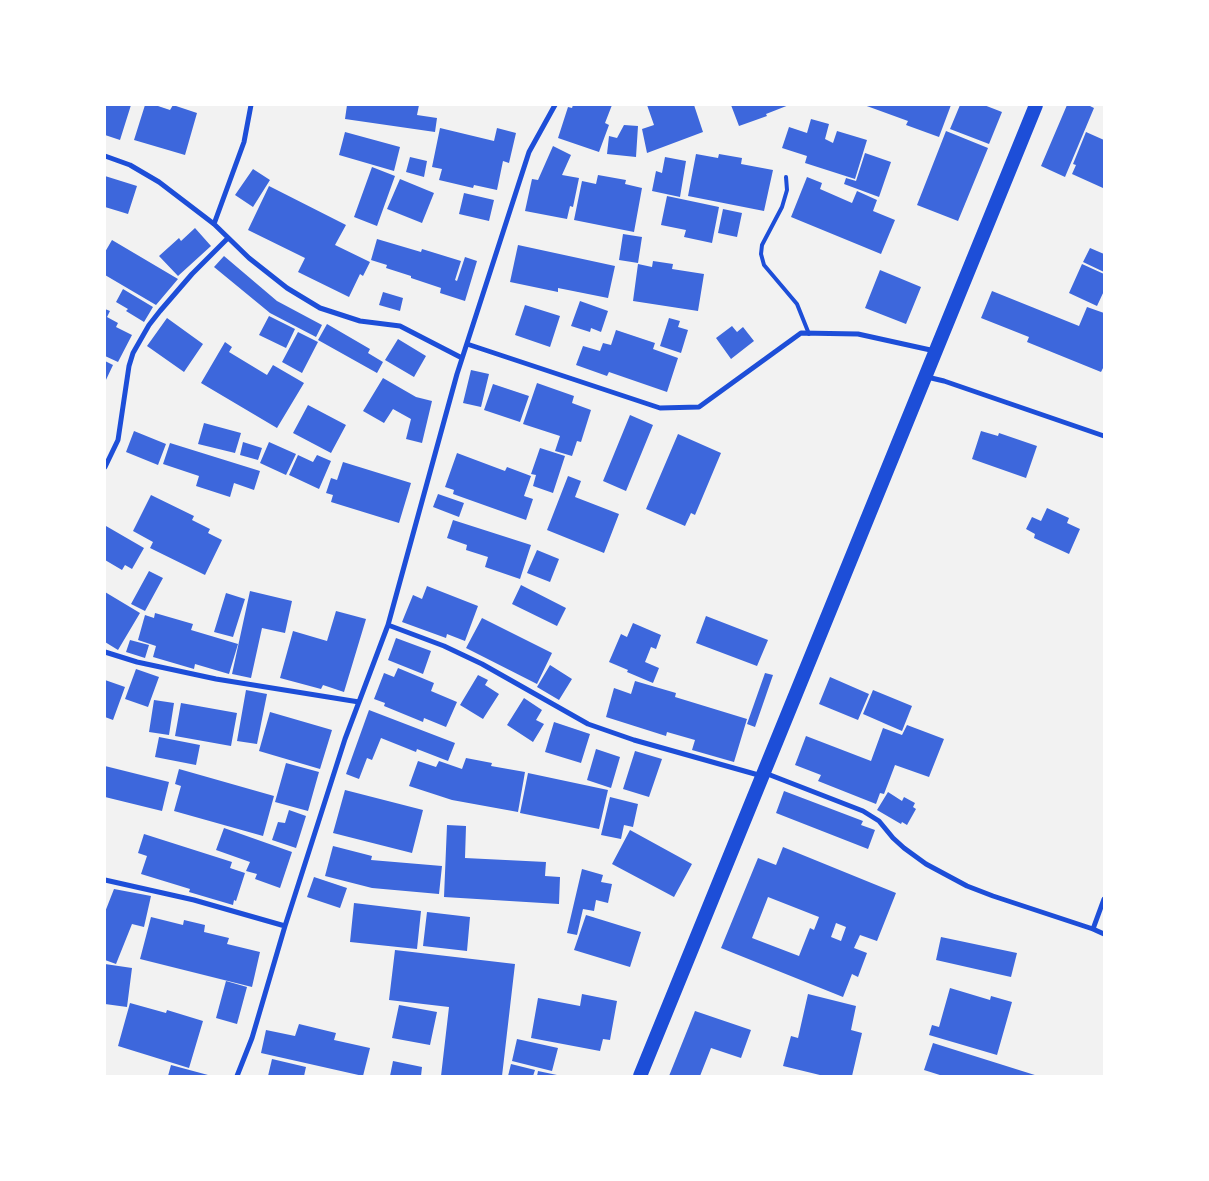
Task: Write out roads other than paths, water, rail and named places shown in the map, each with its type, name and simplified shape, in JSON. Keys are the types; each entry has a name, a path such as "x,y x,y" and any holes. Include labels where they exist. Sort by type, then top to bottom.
{"highway":[{"path":"640,1076 1036,105"}],"street":[{"path":"214,224 244,142 251,105"},
{"path":"237,1076 252,1038 285,926 342,748 388,626 462,358 529,152 554,105"},
{"path":"105,156 130,165 159,182 214,224 249,258 287,288 320,308 360,321 400,326 462,358"},
{"path":"105,467 118,440 129,366 133,353 160,311 192,274 228,238"},
{"path":"467,344 660,408 699,407 801,333 858,334 936,351"},
{"path":"926,377 944,381 1104,436"},
{"path":"388,626 444,646 482,664 588,724 634,740 763,774 863,811 879,821 893,838 926,864 967,886 1104,934"},
{"path":"105,652 137,662 216,679 359,702"},
{"path":"105,880 194,900 285,926"},
{"path":"1093,929 1104,900"}],"lane":[{"path":"786,177 787,190 782,208 762,245 761,254 764,265 797,304 808,334"}]}
